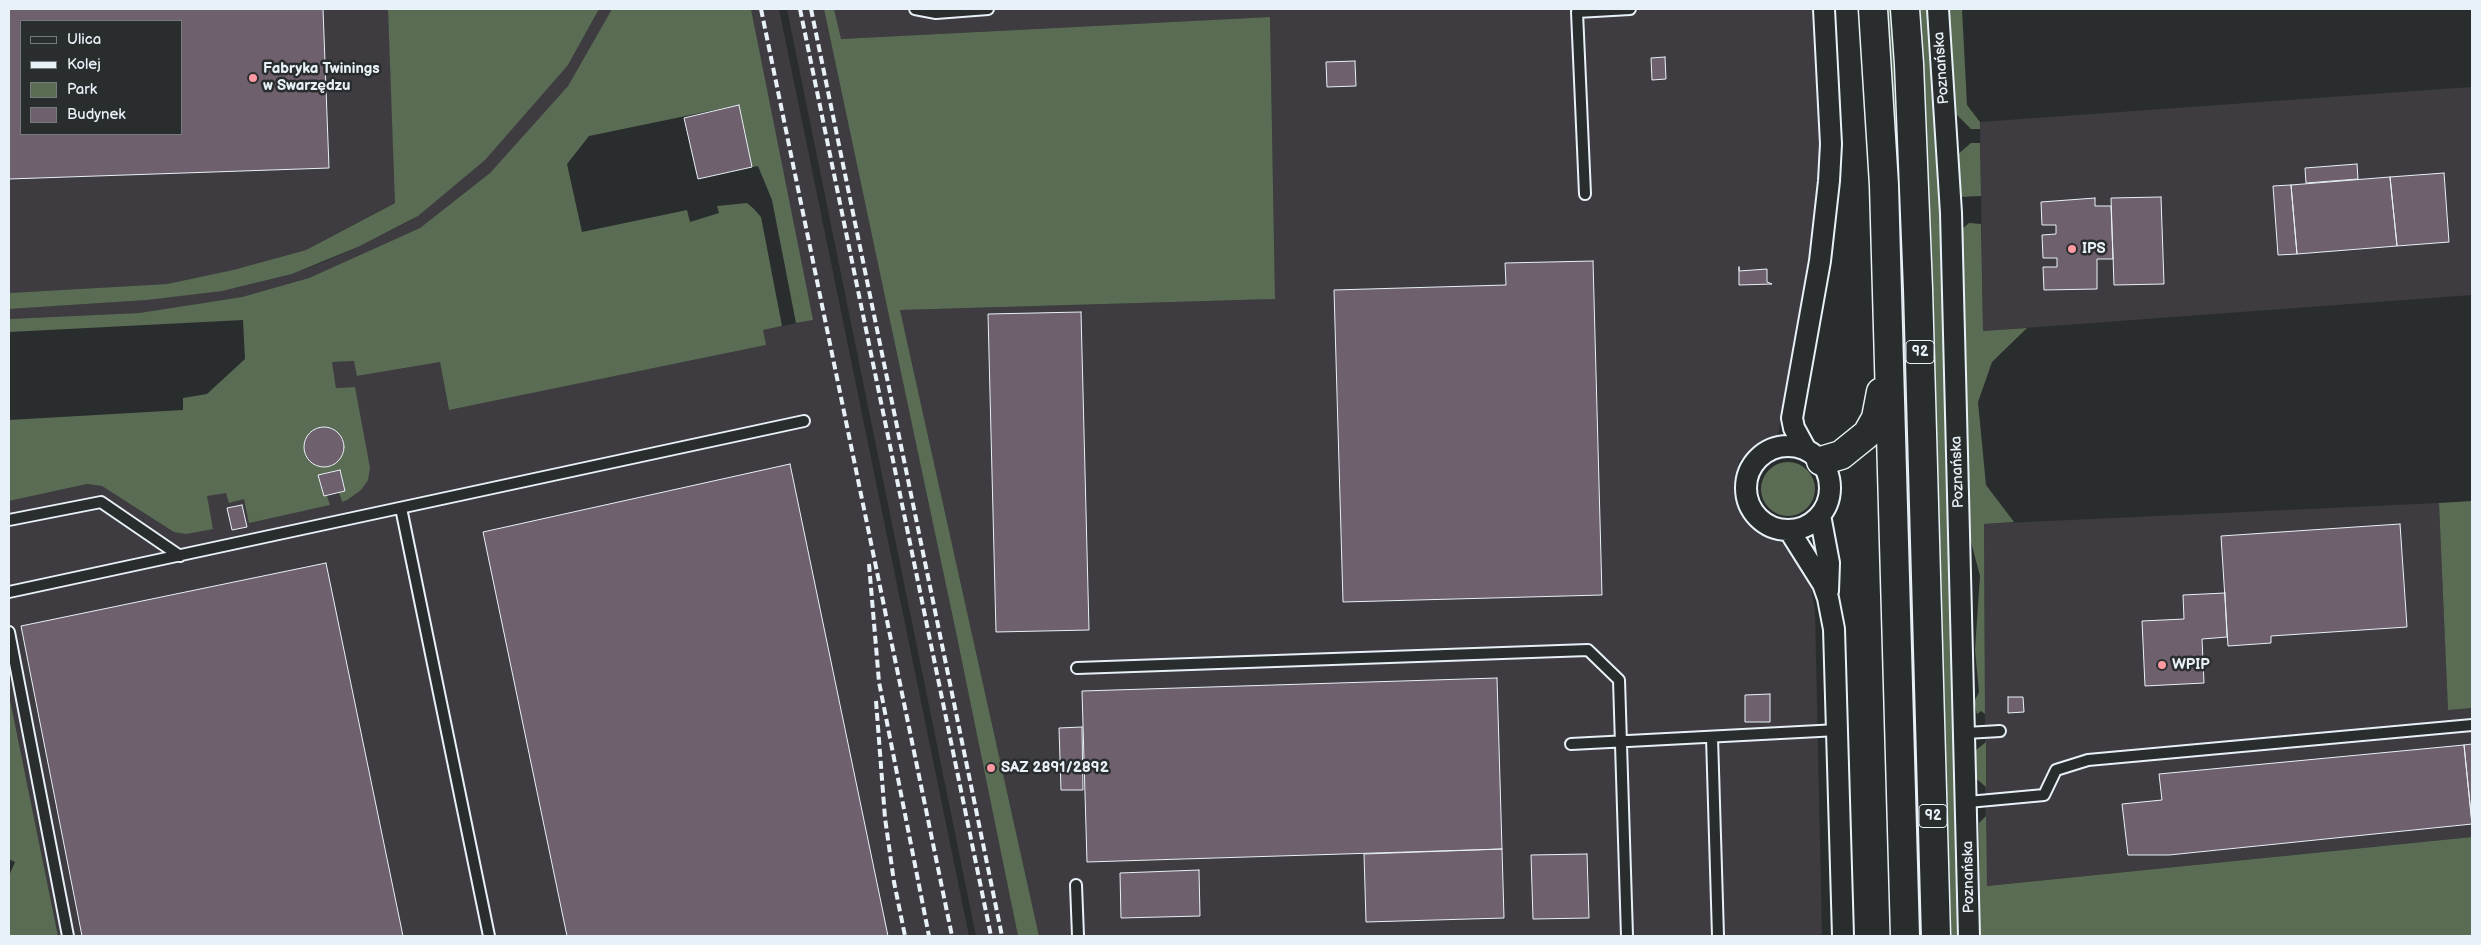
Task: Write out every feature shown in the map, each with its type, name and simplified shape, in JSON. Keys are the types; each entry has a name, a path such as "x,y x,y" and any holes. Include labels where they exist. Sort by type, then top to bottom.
{"main road":[{"name":"92","path":"1873,9 1884,176 1905,936"},
{"name":"92","path":"1904,9 1909,64 1918,280 1936,936"},
{"path":"1814,455 1832,458 1850,449 1872,428 1880,406 1888,334"}],"street":[{"path":"1814,455 1792,445 1777,447 1763,454 1753,464 1747,478 1746,494 1751,508 1761,520 1774,527 1789,530 1800,528 1820,515 1828,503 1830,488 1828,474 1814,455 1794,428 1792,418 1820,261 1829,181 1831,144 1824,9"},
{"name":"Poznańska","path":"1938,9 1951,213 1968,802 1970,936"},
{"path":"1820,515 1828,563 1828,598 1834,629 1843,936"},
{"path":"1789,530 1816,570 1828,598"}],"lane":[{"path":"915,9 936,13 988,9"},
{"path":"1585,194 1577,12 1630,9"},
{"path":"9,592 804,421"},
{"path":"9,520 101,502 180,556"},
{"path":"400,508 490,936"},
{"path":"9,632 68,936"},
{"path":"1077,668 1588,650 1619,680 1627,936"},
{"path":"1968,802 2044,795 2056,770 2088,760 2472,725"},
{"path":"1571,744 1838,730"},
{"path":"1966,733 2000,731"},
{"path":"1712,737 1718,936"},
{"path":"1076,885 1078,936"}],"shaded area":[{"path":"9,9 388,9 396,202 306,250 233,270 167,284 9,293"},
{"path":"599,9 612,9 568,86 490,173 420,228 309,278 242,297 139,313 9,319 9,309 147,300 239,287 292,274 360,246 400,226 418,216 568,65"},
{"path":"751,9 779,9 969,936 58,936 9,695 9,501 87,484 102,486 125,500 213,529 206,496 226,492 244,499 250,522 329,505 324,496 318,475 340,470 345,491 339,493 341,502 353,495 355,387 336,388 332,362 354,361 358,376 440,362 449,410 765,345 763,330 812,320"},
{"path":"787,9 824,9 957,637 1018,936 976,936"},
{"path":"834,9 1813,9 1822,149 1806,292 1778,435 1751,450 1739,461 1736,486 1741,513 1765,535 1793,549 1809,575 1815,611 1822,936 1039,936 900,310 1275,299 1270,17 840,39"},
{"path":"2472,87 2472,295 1983,331 1980,122"},
{"path":"2439,503 2448,709 2472,708 2472,837 1986,886 1984,524"}],"green space":[{"path":"388,9 599,9 568,65 485,160 418,216 360,246 292,274 222,291 147,300 9,309 9,293 167,284 233,270 306,250 395,203"},
{"path":"612,9 751,9 813,320 796,323 772,200 758,166 752,167 739,105 589,136 567,164 582,232 687,210 690,222 719,213 717,206 747,203 761,217 782,326 763,330 766,345 449,410 440,362 357,376 354,361 332,362 336,388 355,387 370,468 368,480 361,490 347,500 342,502 339,493 345,491 340,470 318,475 324,496 327,496 330,505 249,523 244,499 229,503 226,493 207,496 213,529 186,534 174,532 102,486 87,484 9,501 9,420 183,410 183,398 207,394 245,359 243,320 9,332 9,319 139,313 242,297 309,278 420,228 490,173 568,86"},
{"path":"824,9 834,9 841,39 1270,17 1275,299 900,310 1039,936 1018,936 957,637"},
{"path":"1882,9 1896,9 1926,936 1913,936"},
{"path":"1915,9 1931,9 1943,203 1961,936 1946,936"},
{"path":"1948,9 1962,9 1967,105 1980,122 1980,129 1971,129 1955,113 1950,66"},
{"path":"1971,143 1980,143 1981,196 1958,197 1957,155"},
{"path":"1969,223 1981,224 1983,331 2027,328 1992,362 1978,402 1986,485 2014,522 1984,524 1985,714 1981,711 1977,714 1974,702 1979,692 1975,650 1980,576 1968,530 1968,490 1966,483 1960,231"},
{"path":"1788,462 1798,464 1807,470 1813,479 1815,489 1813,499 1807,508 1798,514 1788,516 1778,514 1769,508 1763,499 1761,489 1763,479 1769,470 1778,464"},
{"path":"2472,501 2472,708 2448,710 2439,503"},
{"path":"9,695 58,936 9,936 9,876 15,862 9,859"},
{"path":"1986,742 1986,787 1972,775 1971,759 1976,750"},
{"path":"1986,816 1987,886 2472,837 2472,936 1980,936 1979,823"}],"building":[{"name":"Fabryka Twinings w Swarzędzu","path":"9,9 323,9 329,168 9,179"},
{"path":"1665,57 1666,79 1652,80 1651,58"},
{"path":"1355,61 1356,86 1327,87 1326,62"},
{"path":"739,105 752,167 698,179 684,118"},
{"path":"2357,164 2358,179 2306,183 2305,168"},
{"path":"2444,173 2449,242 2397,246 2390,177"},
{"path":"2390,177 2397,246 2297,254 2291,185"},
{"path":"2291,185 2297,254 2278,255 2273,186"},
{"path":"2161,197 2164,284 2114,285 2111,198"},
{"path":"2095,198 2095,206 2111,206 2113,259 2097,259 2097,289 2044,290 2043,267 2057,267 2057,258 2043,258 2042,235 2056,234 2056,225 2042,225 2041,202"},
{"path":"1593,261 1602,595 1343,602 1334,290 1506,285 1505,263"},
{"path":"1767,269 1767,282 1772,284 1739,285 1739,271"},
{"path":"1081,312 1089,630 996,632 988,314"},
{"path":"320,427 328,427 335,430 341,436 344,447 341,458 335,464 328,467 320,467 313,464 307,458 304,451 304,443 307,436 313,430"},
{"path":"790,464 888,936 567,936 483,532"},
{"path":"340,470 345,491 324,496 318,475"},
{"path":"242,505 247,527 232,530 227,508"},
{"path":"2400,524 2407,627 2271,636 2271,643 2228,646 2221,536"},
{"path":"326,563 403,936 82,936 21,626"},
{"path":"2225,593 2227,637 2202,639 2204,683 2145,686 2142,621 2184,619 2183,595"},
{"path":"1497,678 1502,849 1087,862 1082,691"},
{"path":"1770,694 1770,722 1745,722 1745,695"},
{"path":"2008,697 2023,697 2024,712 2008,713"},
{"path":"1082,727 1083,790 1061,790 1059,728"},
{"path":"2472,744 2472,824 2464,745"},
{"path":"2464,745 2472,824 2169,855 2128,855 2122,804 2162,800 2159,774"},
{"path":"1502,849 1504,918 1366,922 1364,854"},
{"path":"1587,854 1589,918 1533,919 1531,855"},
{"path":"1199,870 1200,916 1121,918 1120,873"}],"railway":[{"path":"761,9 952,936"},
{"path":"800,9 991,936"},
{"path":"811,9 1002,936"},
{"path":"869,564 879,682 929,936"},
{"path":"876,701 885,818 894,882 905,936"}],"place":[{"name":"Fabryka Twinings w Swarzędzu","path":"253,78"},
{"name":"IPS","path":"2072,249"},
{"name":"WPIP","path":"2162,665"},
{"name":"SAZ 2891/2892","path":"991,768"}]}
